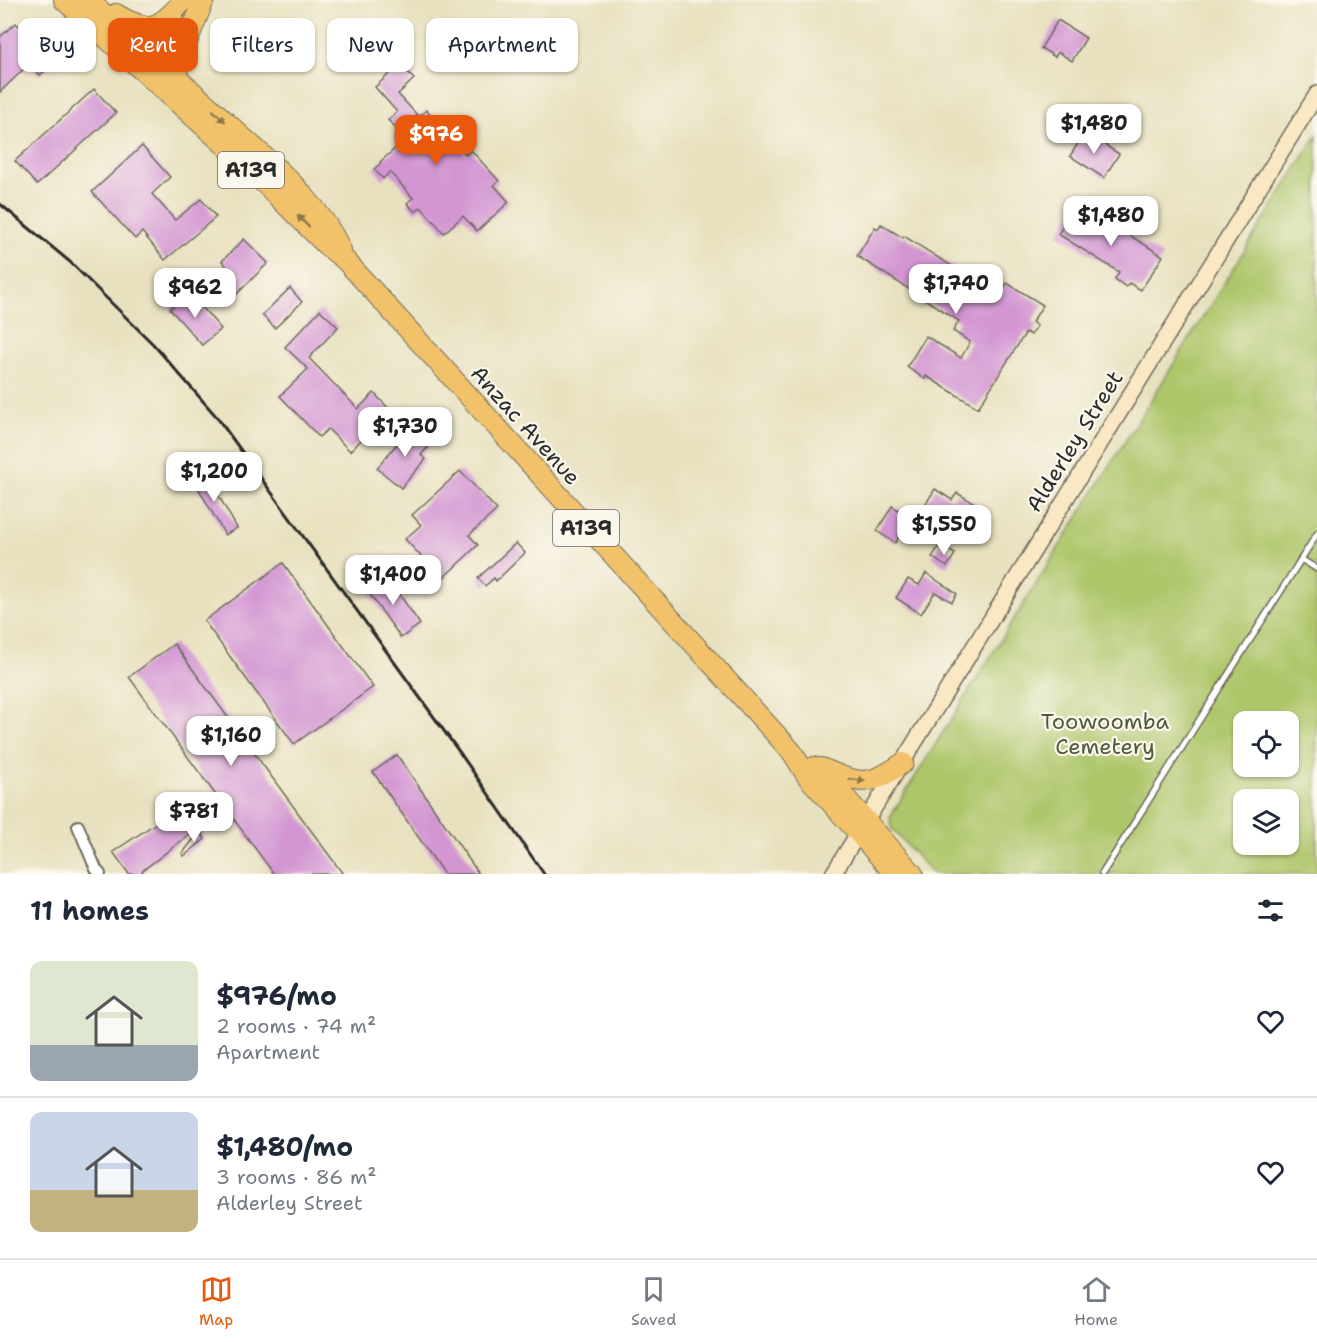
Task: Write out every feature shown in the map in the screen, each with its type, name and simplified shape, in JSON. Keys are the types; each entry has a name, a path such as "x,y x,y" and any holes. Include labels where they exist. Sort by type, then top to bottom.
{"highway":[{"name":"Anzac Avenue","path":"64,0 108,33"},
{"name":"Anzac Avenue","path":"89,0 108,20"},
{"path":"89,0 134,25 146,27 170,16 185,0"},
{"path":"196,18 203,0"},
{"name":"Anzac Avenue","path":"159,72 277,169 304,197 335,237 346,261 792,753 807,776 913,874"},
{"name":"Anzac Avenue","path":"792,753 810,763 895,874"},
{"path":"810,763 860,782 881,778 903,763"}],"street":[{"path":"178,18 185,0"},
{"name":"Alderley Street","path":"833,874 1317,94"},
{"path":"78,826 95,872"}],"lane":[{"path":"1102,874 1317,534"},
{"path":"1301,559 1317,569"}],"green space":[{"name":"Toowoomba Cemetery","path":"1317,135 1317,874 933,874 891,828 890,817"}],"building":[{"path":"1058,20 1086,38 1072,61 1058,52 1055,57 1041,48"},
{"path":"16,23 18,25 18,72 21,72 0,92 0,37"},
{"path":"391,72 407,72 414,79 398,94 419,117 426,110 466,155 471,150 499,181 494,185 509,202 477,231 463,216 444,233 421,207 415,212 407,203 413,198 390,172 383,179 374,169 399,145 394,139 401,133 388,120 397,112 375,87"},
{"path":"94,89 116,113 37,185 15,161"},
{"path":"1085,132 1119,154 1104,178 1070,156"},
{"path":"142,146 170,177 152,194 175,220 201,199 216,217 165,260 142,232 135,239 92,192"},
{"path":"1077,203 1163,256 1141,290 1129,283 1126,287 1115,279 1119,272 1058,234"},
{"path":"881,224 999,296 1007,283 1043,305 1032,322 1037,326 1031,335 1026,332 978,408 907,367 926,336 961,358 970,342 953,331 959,321 857,256 875,227 878,229"},
{"path":"244,239 268,263 232,299 214,280 227,267 222,261"},
{"path":"290,288 302,302 275,328 262,315"},
{"path":"189,292 221,329 202,345 170,309"},
{"path":"320,310 338,327 309,358 358,409 374,393 391,411 350,451 328,429 319,437 280,396 308,369 285,347"},
{"path":"410,428 430,445 421,455 426,459 401,488 377,468"},
{"path":"204,470 237,528 225,535 192,477"},
{"path":"460,471 497,510 469,535 478,545 442,579 405,539 421,525 412,515"},
{"path":"935,489 952,500 957,493 976,504 971,512 975,515 973,521 964,533 923,508"},
{"path":"892,506 911,518 895,543 877,531"},
{"path":"516,543 525,553 496,581 494,578 485,586 478,578"},
{"path":"940,545 955,554 947,567 932,557"},
{"path":"283,563 373,687 294,744 204,621"},
{"path":"926,573 957,594 952,602 935,592 921,614 896,598 908,579 919,585"},
{"path":"386,575 420,624 401,638 366,589"},
{"path":"174,644 343,874 274,874 129,677"},
{"path":"397,755 479,874 444,874 373,772"},
{"path":"183,805 198,828 142,871 144,874 129,874 113,852"},
{"path":"200,831 205,839 184,856 182,854"}],"railway":[{"path":"0,204 70,262 153,344 216,416 460,753 544,874"}]}
